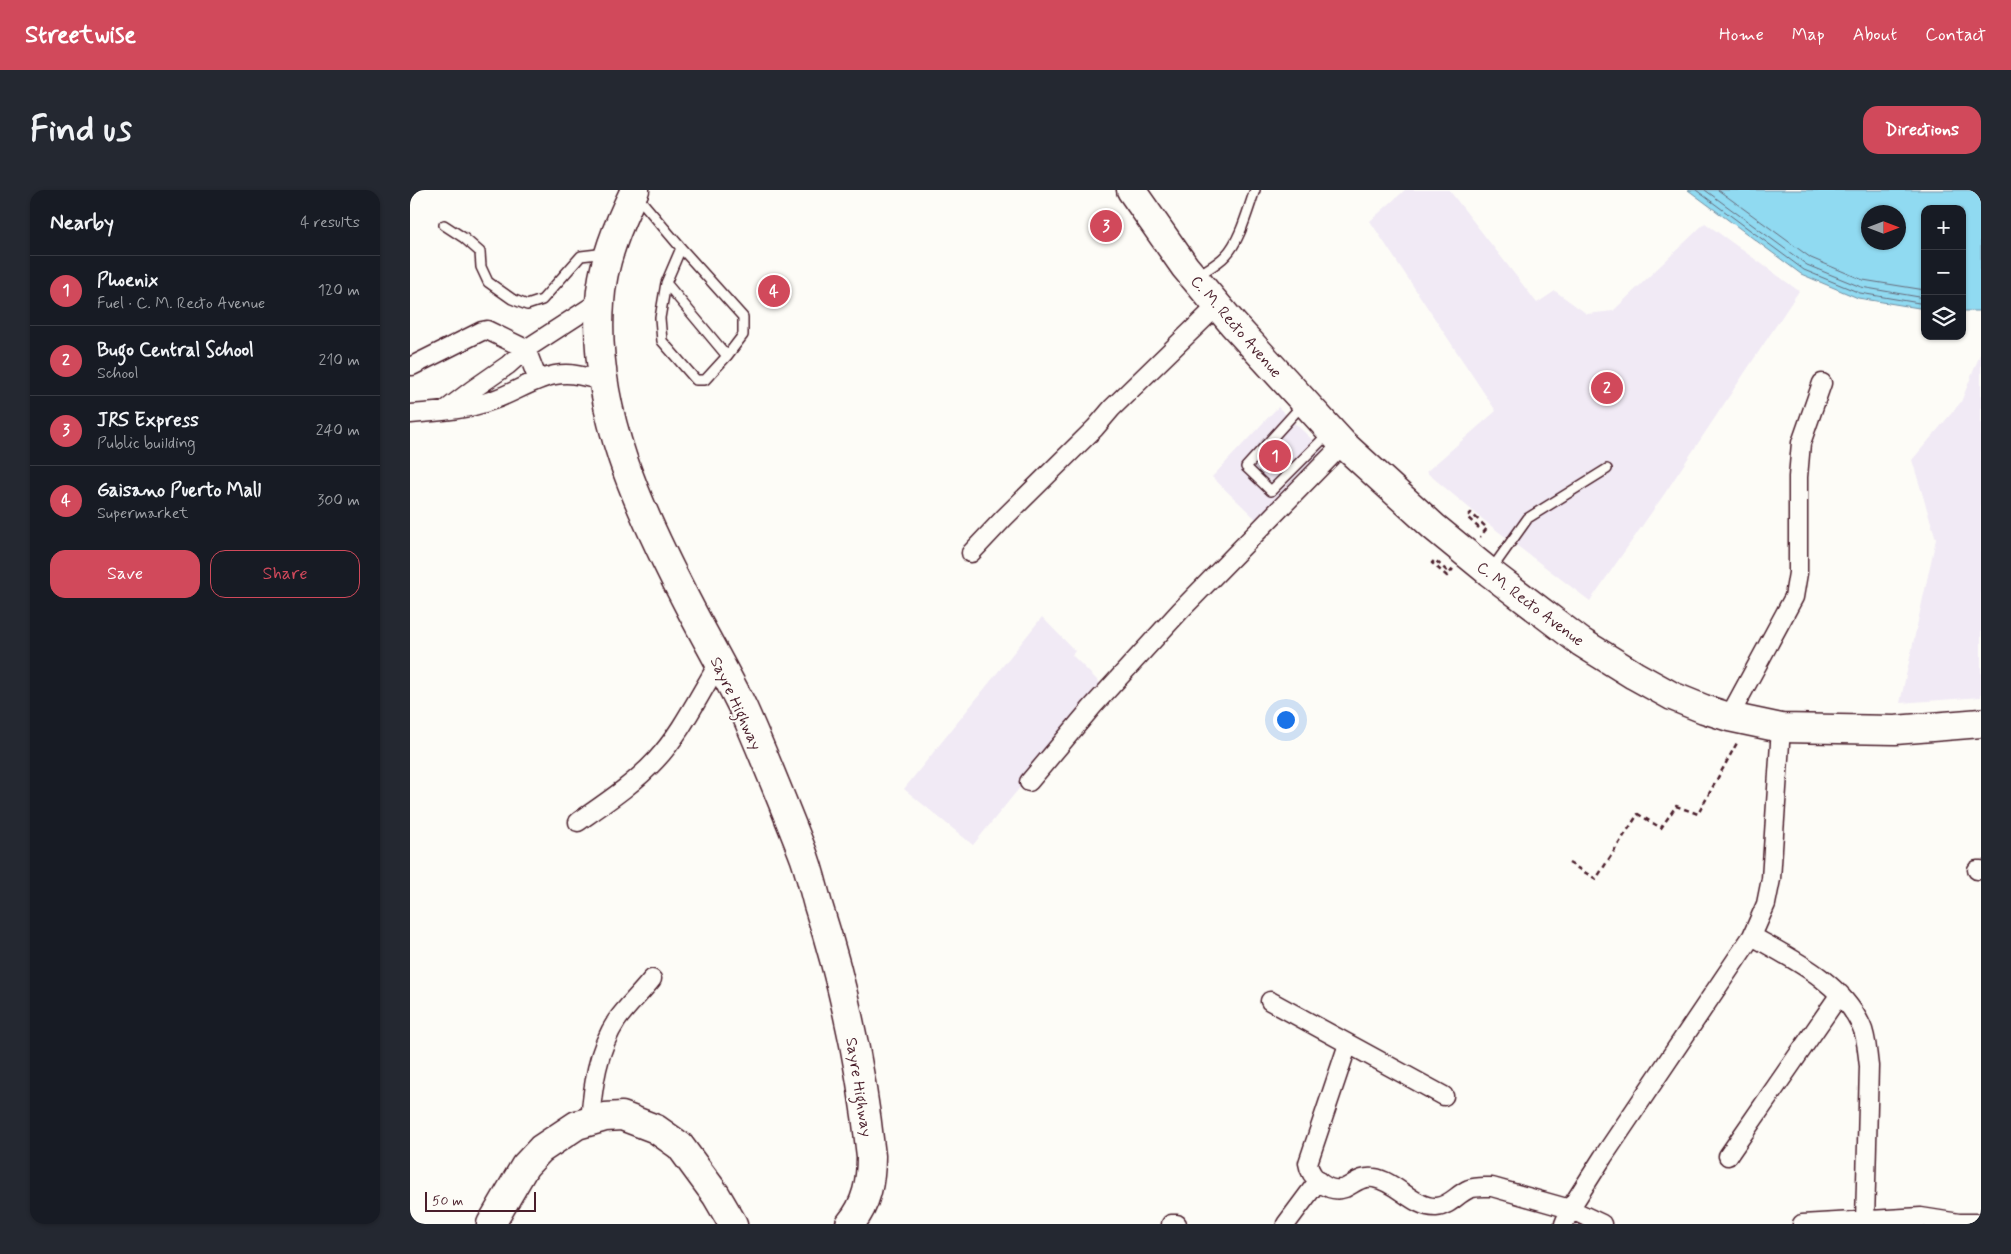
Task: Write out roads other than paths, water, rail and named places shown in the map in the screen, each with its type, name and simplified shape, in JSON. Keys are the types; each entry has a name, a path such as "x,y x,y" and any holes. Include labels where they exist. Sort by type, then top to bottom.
{"highway":[{"name":"C. M. Recto Avenue","path":"1113,190 1149,237 1190,272"},
{"name":"C. M. Recto Avenue","path":"1131,190 1190,272 1337,437 1434,527 1489,572 1581,642 1672,696 1739,720 1781,728 1895,730 1981,723"},
{"name":"C. M. Recto Avenue","path":"1147,190 1165,215 1190,272"},
{"name":"Sayre Highway","path":"634,191 609,253 600,301 599,344 604,381 617,443 632,487 686,602 743,708 803,852 833,951 853,1044 871,1156 866,1196 850,1224"},
{"path":"490,1224 525,1166 541,1149 564,1132 590,1120 622,1116 656,1129 680,1146 716,1195 733,1224"}],"street":[{"path":"443,412 508,365 526,349 600,301"},
{"path":"970,554 1095,428 1112,408 1218,305"},
{"path":"412,366 487,330 526,349 538,380"},
{"path":"410,414 443,412 494,400 538,380 565,374 604,381"},
{"path":"1739,720 1794,597 1798,573 1798,477 1801,443 1822,383"},
{"path":"1029,782 1093,706 1232,556 1337,437"},
{"path":"578,822 606,802 657,760 688,716 719,663"},
{"path":"1567,1217 1618,1133 1752,936 1766,904 1771,879 1781,728"},
{"path":"1752,936 1817,974 1840,994 1861,1026 1866,1040 1869,1066 1865,1220"},
{"path":"590,1120 594,1079 616,1021 652,979"},
{"path":"1728,1156 1840,994"},
{"path":"1270,1001 1444,1096"},
{"path":"1348,1044 1308,1163 1309,1169 1318,1181 1336,1189 1344,1188 1362,1178 1372,1177 1386,1181 1426,1206 1436,1207 1446,1204 1470,1188 1480,1186 1492,1187 1567,1217 1602,1224"},
{"path":"1286,1224 1318,1181"},
{"path":"1802,1224 1921,1217 1959,1223 1981,1223"},
{"path":"1171,1224 1177,1224"}],"lane":[{"path":"1190,272 1214,266 1227,254 1233,246 1255,190"},
{"path":"634,191 681,248 743,317 743,335 705,380 696,380 662,341 660,318 666,283 681,248"},
{"path":"444,225 464,238 480,252 480,267 488,282 512,299 527,304 542,300 581,256 609,253"},
{"path":"666,283 727,356"},
{"path":"1305,402 1246,467 1271,491 1337,437"},
{"path":"1489,572 1528,518 1607,469"}],"water":[{"path":"1688,190 1981,190 1981,311 1966,311 1966,205 1921,205 1921,308 1858,298 1801,274"}],"place":[{"name":"JRS Express","path":"1106,226"},
{"name":"Gaisano Puerto Mall","path":"774,291"},
{"name":"Bugo Central School","path":"1607,388"},
{"name":"Phoenix","path":"1275,456"}]}
